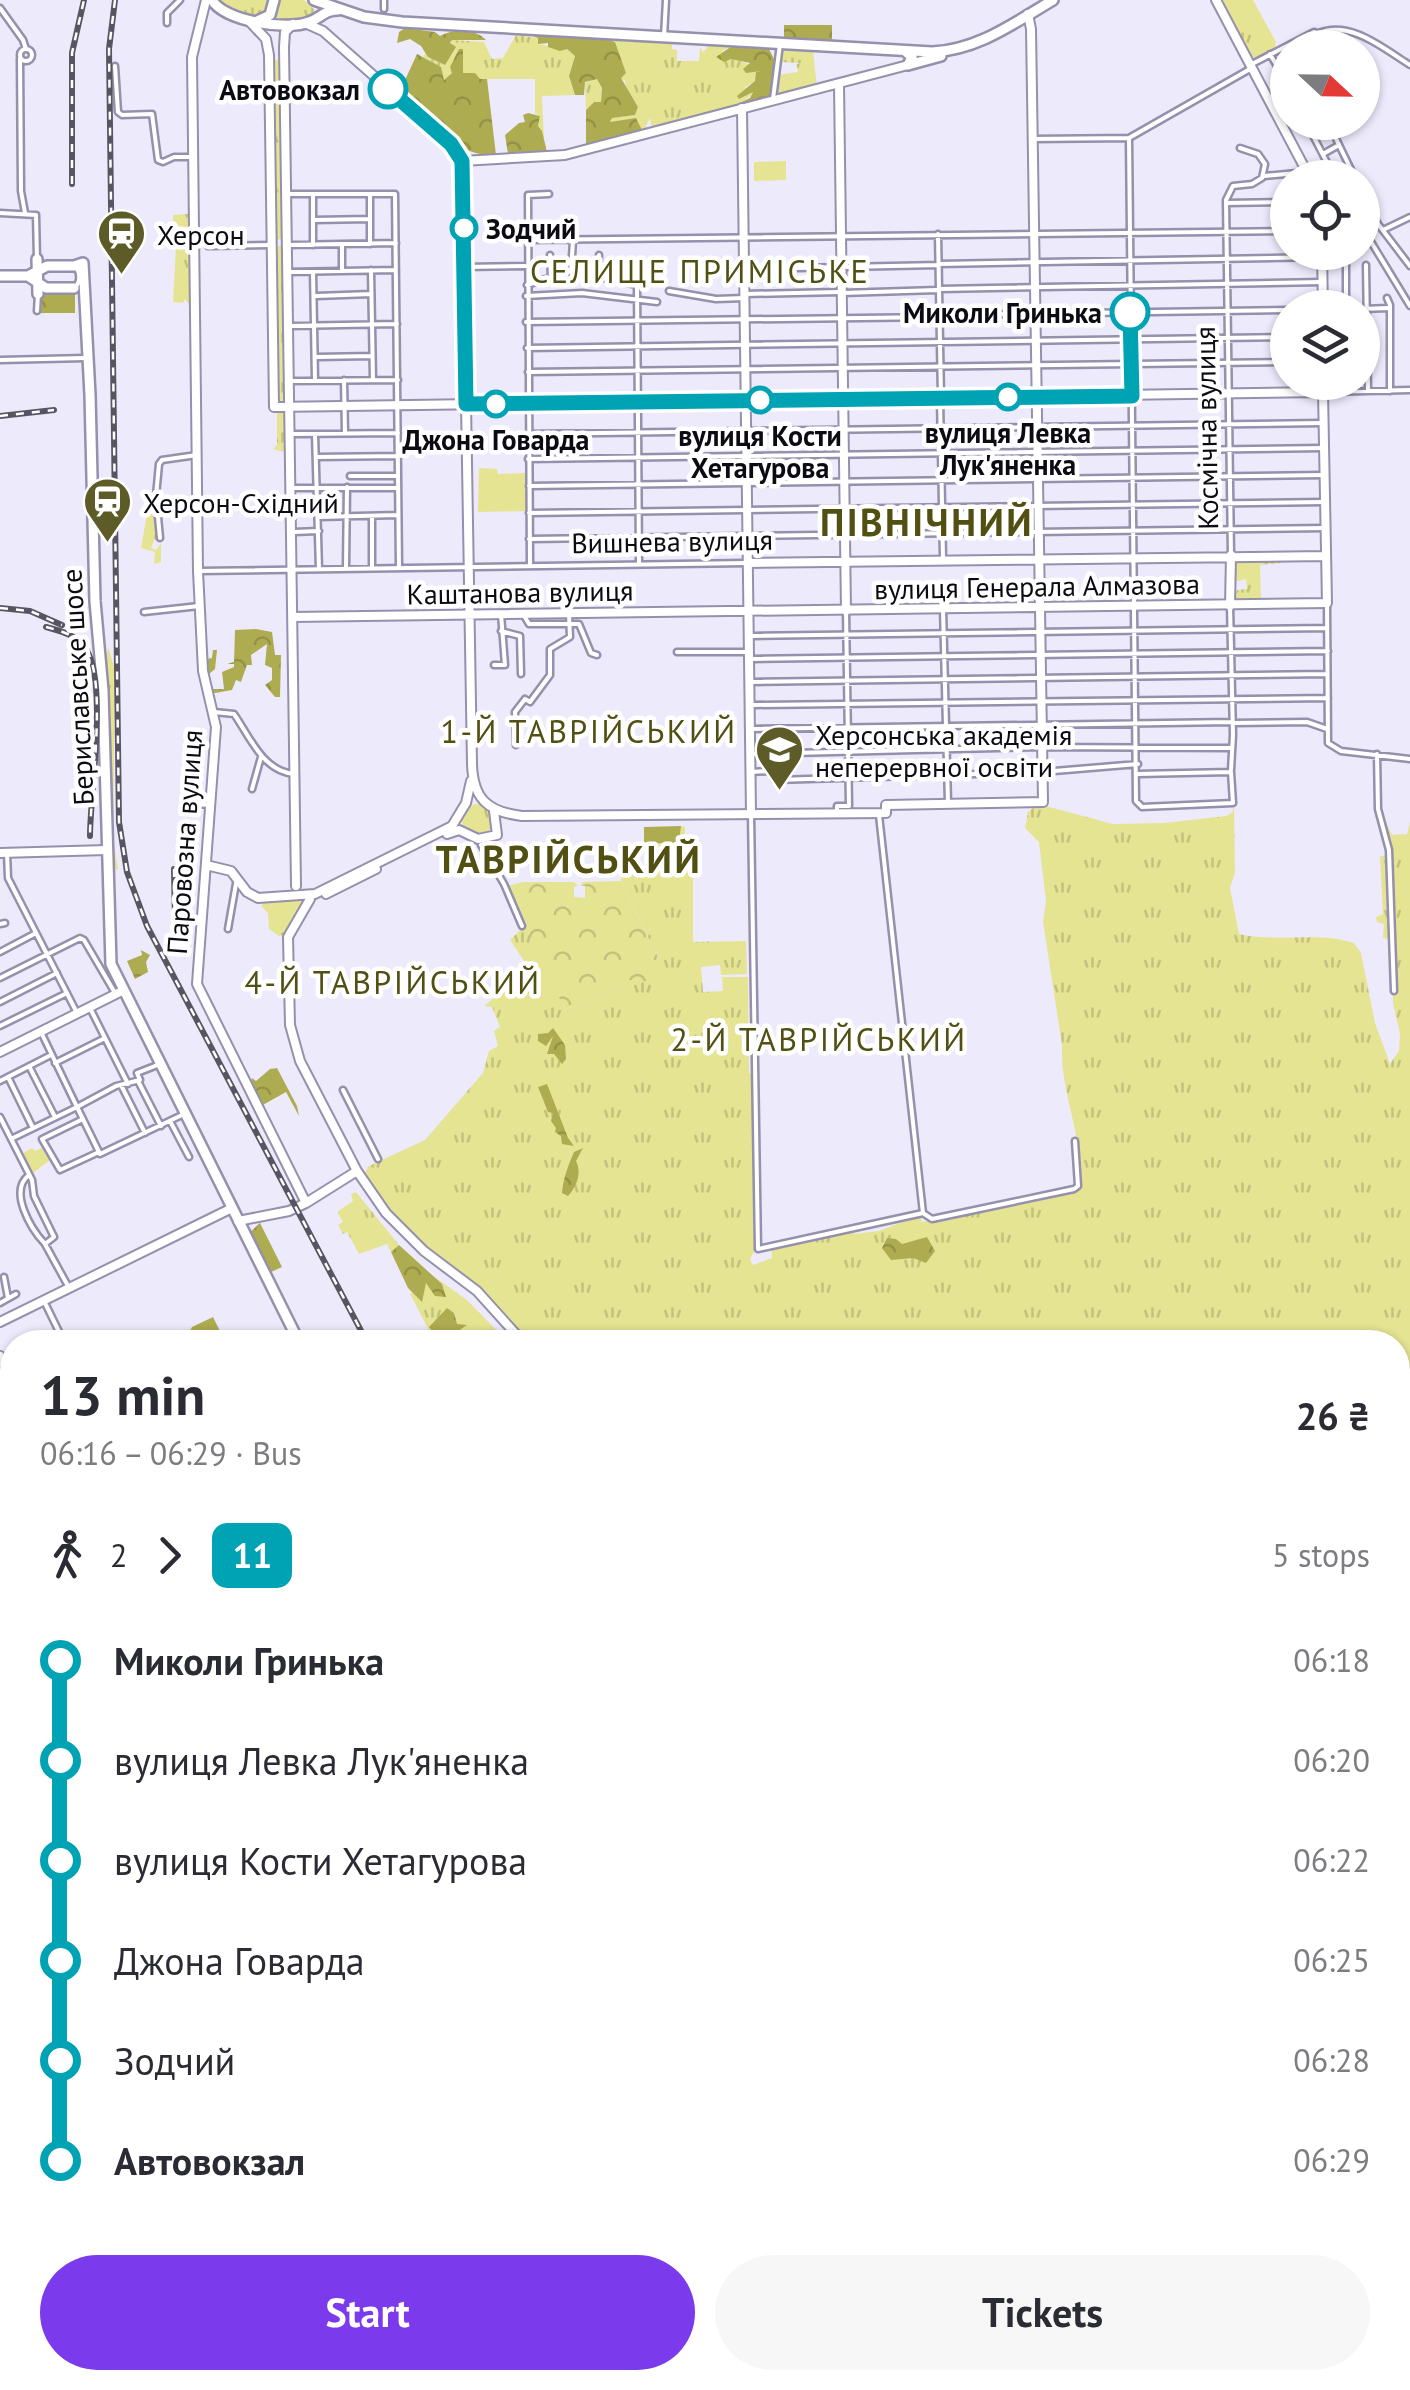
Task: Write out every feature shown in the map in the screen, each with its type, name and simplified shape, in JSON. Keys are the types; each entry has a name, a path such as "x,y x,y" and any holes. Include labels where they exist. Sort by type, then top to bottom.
{"main road":[{"path":"250,20 270,14 274,0"},
{"path":"312,0 402,22 952,51"},
{"path":"312,0 318,16"},
{"path":"908,65 987,39 1053,0"},
{"path":"207,2 250,20 299,23 328,10 341,10"},
{"path":"904,51 912,58 908,65"},
{"path":"0,276 40,276 83,263 82,276 74,288"},
{"path":"40,276 74,288 84,297"},
{"name":"Бериславське шосе","path":"82,276 109,958 119,993 160,1064 293,1330"}],"street":[{"path":"167,22 167,13 180,0"},
{"path":"194,0 207,2"},
{"path":"384,0 384,9"},
{"path":"664,38 666,0"},
{"path":"1216,0 1270,100"},
{"name":"Паровозна вулиця","path":"207,2 192,57 196,456 204,671 216,727 197,970 200,993 306,1202"},
{"path":"0,8 32,53 26,62 20,58"},
{"path":"198,29 207,14 224,12"},
{"path":"307,897 452,828 481,836 505,820 527,816 886,813 886,805 1043,802 1028,14"},
{"path":"318,16 323,32"},
{"path":"250,20 268,47 274,407 1270,391"},
{"path":"482,158 451,144 323,32 299,23 285,32 295,774 307,897 290,934 291,1037 355,1173 403,1232 476,1291 510,1330"},
{"path":"772,100 780,44"},
{"path":"1380,47 1410,65"},
{"path":"25,213 21,191 20,52 26,49"},
{"path":"1033,139 1128,138 1270,54"},
{"path":"462,161 565,155 908,65"},
{"path":"115,66 119,114 152,114 156,159 163,162 174,157 194,157"},
{"path":"837,814 837,806 849,806 839,84"},
{"path":"742,108 758,1249 923,1213 932,1219 1074,1189 1079,1178 1075,1141"},
{"path":"1128,138 1137,774 1232,772"},
{"path":"1315,140 1325,160"},
{"path":"1337,140 1347,160"},
{"path":"451,144 462,161 464,194 472,775 475,792 483,803 492,809 527,816"},
{"path":"1322,154 1340,146"},
{"path":"1240,148 1264,159 1264,176"},
{"path":"464,194 467,171 482,158"},
{"path":"1270,176 1233,186 1226,202 1270,202"},
{"path":"286,194 396,194 399,567"},
{"path":"313,194 313,245"},
{"path":"370,194 370,244"},
{"path":"530,566 528,195 550,194"},
{"name":"Космічна вулиця","path":"1137,774 1136,801 1140,806 1233,804 1226,202"},
{"path":"0,213 36,215 38,310"},
{"path":"1382,230 1410,216"},
{"path":"313,220 370,219"},
{"path":"1380,227 1410,266"},
{"path":"527,240 1270,230"},
{"path":"938,234 943,560"},
{"path":"571,272 573,240"},
{"path":"208,246 396,243"},
{"path":"342,244 342,271"},
{"path":"550,255 551,278"},
{"path":"598,255 598,277"},
{"path":"1380,256 1410,306"},
{"path":"746,269 1270,257"},
{"path":"74,266 79,274 74,288"},
{"path":"464,267 527,266"},
{"path":"371,270 373,380"},
{"path":"287,272 396,270"},
{"path":"1323,270 1323,290"},
{"path":"313,272 315,380"},
{"path":"527,285 571,272 636,285 639,564"},
{"path":"669,291 716,298 1034,286 1323,282"},
{"path":"526,296 582,293 658,302"},
{"path":"314,296 371,294"},
{"path":"1387,298 1390,390"},
{"path":"1380,308 1389,308"},
{"path":"526,322 1270,310"},
{"path":"288,326 397,324"},
{"path":"527,348 1270,337"},
{"path":"315,357 372,356"},
{"path":"0,360 88,358"},
{"path":"528,372 1270,362"},
{"path":"344,380 345,433"},
{"path":"288,381 398,380"},
{"path":"1380,390 1410,390"},
{"path":"1324,400 1328,742 1334,748 1410,759"},
{"path":"528,434 1323,423"},
{"path":"289,434 398,433"},
{"path":"315,434 319,569"},
{"path":"528,459 1324,448"},
{"path":"160,538 156,496 160,462 196,456"},
{"path":"316,457 398,456"},
{"path":"528,486 1324,475"},
{"path":"350,476 398,476"},
{"path":"346,568 347,487"},
{"path":"291,488 398,488"},
{"path":"529,513 1325,502"},
{"path":"372,516 372,567"},
{"path":"318,517 398,516"},
{"path":"529,539 1326,528"},
{"path":"292,532 319,531"},
{"name":"Вишнева вулиця","path":"198,571 1326,556"},
{"name":"вулиця Генерала Алмазова","path":"748,612 1327,603"},
{"path":"144,612 200,606"},
{"path":"944,609 948,803"},
{"name":"Каштанова вулиця","path":"292,618 523,614 570,619 748,612"},
{"path":"494,665 505,665 501,614"},
{"path":"516,745 514,712 525,698 530,702 550,676 550,648 570,637 570,619 580,624 591,653 598,656"},
{"path":"749,636 1327,628"},
{"path":"501,631 520,636 521,674"},
{"path":"677,652 846,658 1328,651"},
{"path":"750,682 1327,674"},
{"path":"750,705 1328,698"},
{"path":"214,712 234,714 261,757 280,771 295,774"},
{"path":"750,729 1307,722 1327,730"},
{"path":"750,754 1041,747 1230,748"},
{"path":"1377,754 1378,809 1389,850 1394,991"},
{"path":"252,790 261,757"},
{"path":"750,772 770,771 775,780 1042,772 1138,764"},
{"path":"472,775 460,824 481,836 522,926"},
{"path":"206,865 228,870 255,897 307,897 430,842 452,828 470,803 483,803"},
{"path":"195,804 210,805"},
{"path":"481,836 497,820 492,809"},
{"path":"879,813 923,1213"},
{"path":"383,866 404,850 430,842"},
{"path":"78,1014 8,878 3,853 107,850"},
{"path":"228,929 237,878"},
{"path":"0,952 36,933"},
{"path":"0,978 82,938 119,993 3,1051 0,1040"},
{"path":"0,1002 57,973"},
{"path":"0,1026 67,993"},
{"path":"90,1008 145,1134"},
{"path":"40,1032 100,1153"},
{"path":"55,1063 104,1038"},
{"path":"0,1081 51,1055"},
{"path":"160,1064 137,1073 161,1126"},
{"path":"29,1066 55,1117"},
{"path":"8,1077 33,1128"},
{"path":"10,1139 106,1091 138,1081"},
{"path":"343,1090 378,1159"},
{"path":"82,1119 42,1140 60,1170 184,1114"},
{"path":"0,1117 30,1175 34,1196 54,1237 45,1244"},
{"path":"170,1122 188,1157"},
{"path":"238,1221 289,1211 355,1173"},
{"path":"30,1175 22,1180 19,1190 23,1206 68,1286"},
{"path":"0,1322 232,1208"},
{"path":"4,1277 8,1298"},
{"path":"0,1302 16,1294"},
{"path":"43,1299 58,1330"}],"green space":[{"path":"214,0 273,0 272,8 256,19 223,9"},
{"path":"276,0 304,0 314,9 313,16 307,21 263,21"},
{"path":"1219,0 1253,0 1270,31 1270,52 1258,58 1250,56"},
{"path":"784,25 832,25 832,40 784,38"},
{"path":"405,28 440,36 470,31 486,40 452,40 450,43 456,47 445,65 428,57 410,39 397,43 399,32"},
{"path":"516,35 538,38 538,44 567,49 575,56 569,76 575,95 542,96 544,140 537,126 540,116 535,113 535,79 480,79 463,74 463,49 459,50 452,73 444,80 440,67 423,57 426,51 428,57 443,64 452,40 484,42 492,59 503,58"},
{"path":"530,35 615,42 626,73 621,78 638,107 635,115 612,118 610,122 636,118 643,132 586,147 586,110 594,102 601,102 602,88 597,79 585,82 584,95 575,95 569,76 575,56 567,49 560,51 548,47 548,43 538,44 538,38"},
{"path":"602,38 672,43 677,61 699,61 700,47 703,52 708,47 705,45 732,46 722,51 761,71 745,87 753,92 736,105 652,129 650,118 643,132 610,122 612,118 635,115 638,107 626,89 625,80 609,79 620,78 615,42"},
{"path":"732,46 769,49 775,61 770,97 723,111 750,98 753,92 739,99 737,96 761,71 746,73 743,69 750,63 731,59 724,62 716,57"},
{"path":"459,49 463,49 463,73 487,79 496,155 468,150 456,143 400,91 417,54 441,67 444,80 452,73 450,67"},
{"path":"781,49 813,51 817,88 779,98 778,75 798,72 796,64 801,63 779,62"},
{"path":"271,57 283,63 284,238 276,240"},
{"path":"597,78 602,88 601,102 594,102 586,110 585,83"},
{"path":"523,115 540,116 538,126 547,152 508,154 505,135 525,122"},
{"path":"786,161 786,180 754,181 754,162"},
{"path":"188,214 187,237 193,242 193,310 185,299 183,303 173,302 176,247 183,243 176,238 183,230 173,221 173,215"},
{"path":"275,246 284,246 286,404 278,405"},
{"path":"75,292 75,313 41,313 41,295"},
{"path":"277,410 286,412 285,452 273,449 277,445"},
{"path":"479,468 497,469 498,474 526,473 526,511 478,512"},
{"path":"151,491 160,539 154,540 151,548 156,550 161,543 161,562 154,564 155,552 141,548"},
{"path":"1232,557 1281,558 1281,563 1260,565 1261,601 1232,604 1237,590 1247,589 1246,579 1234,582"},
{"path":"235,630 272,632 275,655 281,655 280,697 275,697 265,685 272,680 272,668 265,665 267,644 251,655 252,665 247,665 241,682 236,680 232,690 210,690 207,659 212,658 213,650 217,650 215,669 209,674 210,689 224,689 222,672 234,667 227,664 234,662"},
{"path":"108,647 115,670 113,838 118,869 113,870 113,900 102,659 106,658"},
{"path":"1379,760 1382,813 1392,835 1407,834 1410,822 1410,1330 519,1330 479,1288 410,1233 363,1176 369,1166 425,1140 483,1073 489,1051 498,1046 494,1031 500,1027 492,1007 484,1006 530,970 510,940 523,927 528,928 565,1010 663,968 621,881 621,873 626,868 647,868 644,852 653,854 652,844 679,842 681,826 685,827 685,870 693,870 693,942 746,941 747,974 721,975 720,965 701,967 703,992 723,991 722,977 748,977 749,1073 753,1074 753,1265 772,1258 771,1248 852,1229 854,1234 879,1231 920,1215 922,1222 1021,1204 1023,1200 1080,1187 1079,1152 1062,1063 1043,922 1046,901 1039,842 1025,828 1028,812 1038,804 1113,824 1164,823 1226,816 1234,806 1235,873 1230,888 1239,934 1354,943 1361,953 1375,1023 1390,1064 1399,1051 1400,1034 1393,1003 1390,843 1379,807"},
{"path":"478,804 489,809 494,820 489,831 478,836 467,831 462,820 467,809"},
{"path":"681,826 679,842 666,847 653,844 654,854 644,852 644,827"},
{"path":"1380,856 1387,856 1389,939 1383,938 1384,924 1377,922 1376,917 1383,914"},
{"name":"ТАВРІЙСЬКИЙ","path":"621,881 663,968 659,982 629,980 565,1010 507,886 523,882 574,882 578,886 574,887 574,897 585,898 585,886 580,886 583,882"},
{"path":"288,897 307,901 288,934 279,936 269,929 268,913 261,906 266,901"},
{"path":"141,950 150,955 146,962 148,972 135,979 127,961 142,955"},
{"path":"553,1028 565,1045 566,1059 562,1064 554,1054 547,1054 553,1036 546,1046 538,1041 538,1034"},
{"path":"277,1068 299,1116 286,1092 261,1106 250,1084 252,1078 256,1081"},
{"path":"547,1084 574,1146 562,1144 561,1136 555,1132 553,1113 548,1112 538,1087"},
{"path":"42,1148 50,1160 33,1173 23,1153"},
{"path":"583,1148 576,1161 578,1179 568,1196 562,1193 566,1172 574,1152"},
{"path":"356,1192 399,1245 391,1252 387,1244 359,1254 347,1232 343,1234 338,1225 343,1222 337,1212 353,1201 351,1194"},
{"path":"260,1223 282,1267 269,1273 249,1233"},
{"path":"927,1237 935,1251 926,1263 913,1258 891,1260 882,1248 887,1238 902,1244"},
{"path":"399,1245 442,1284 446,1297 435,1296 426,1283 422,1302 408,1288 391,1252"},
{"path":"436,1278 467,1300 496,1330 429,1330 410,1294"},
{"path":"447,1308 454,1313 457,1324 467,1325 460,1330 429,1327"},
{"path":"213,1317 220,1330 190,1330"}],"railway":[{"path":"72,184 72,53 84,0"},
{"path":"115,0 109,49 119,822 127,872 147,926 361,1330"},
{"path":"0,416 54,410"},
{"path":"0,608 30,611 62,625"},
{"path":"46,627 78,640 92,665 97,712 90,836"},
{"path":"174,869 175,922"}],"bus line":[{"name":"11","path":"388,89 451,144 462,161 466,404 1132,396 1130,312"}],"place":[{"name":"Автовокзал","path":"388,89"},
{"name":"Зодчий","path":"464,228"},
{"name":"Херсон","path":"122,276"},
{"name":"Миколи Гринька","path":"1130,312"},
{"name":"вулиця Левка Лук'яненка","path":"1008,397"},
{"name":"вулиця Кости Хетагурова","path":"760,400"},
{"name":"Джона Говарда","path":"496,404"},
{"name":"Херсон-Східний","path":"108,544"},
{"name":"Херсонська академія неперервної освіти","path":"780,792"}],"district":[{"name":"СЕЛИЩЕ ПРИМІСЬКЕ","path":"700,271"},
{"name":"ПІВНІЧНИЙ","path":"927,521"},
{"name":"1-Й ТАВРІЙСЬКИЙ","path":"589,731"},
{"name":"ТАВРІЙСЬКИЙ","path":"569,858"},
{"name":"4-Й ТАВРІЙСЬКИЙ","path":"393,982"},
{"name":"2-Й ТАВРІЙСЬКИЙ","path":"819,1039"}]}
